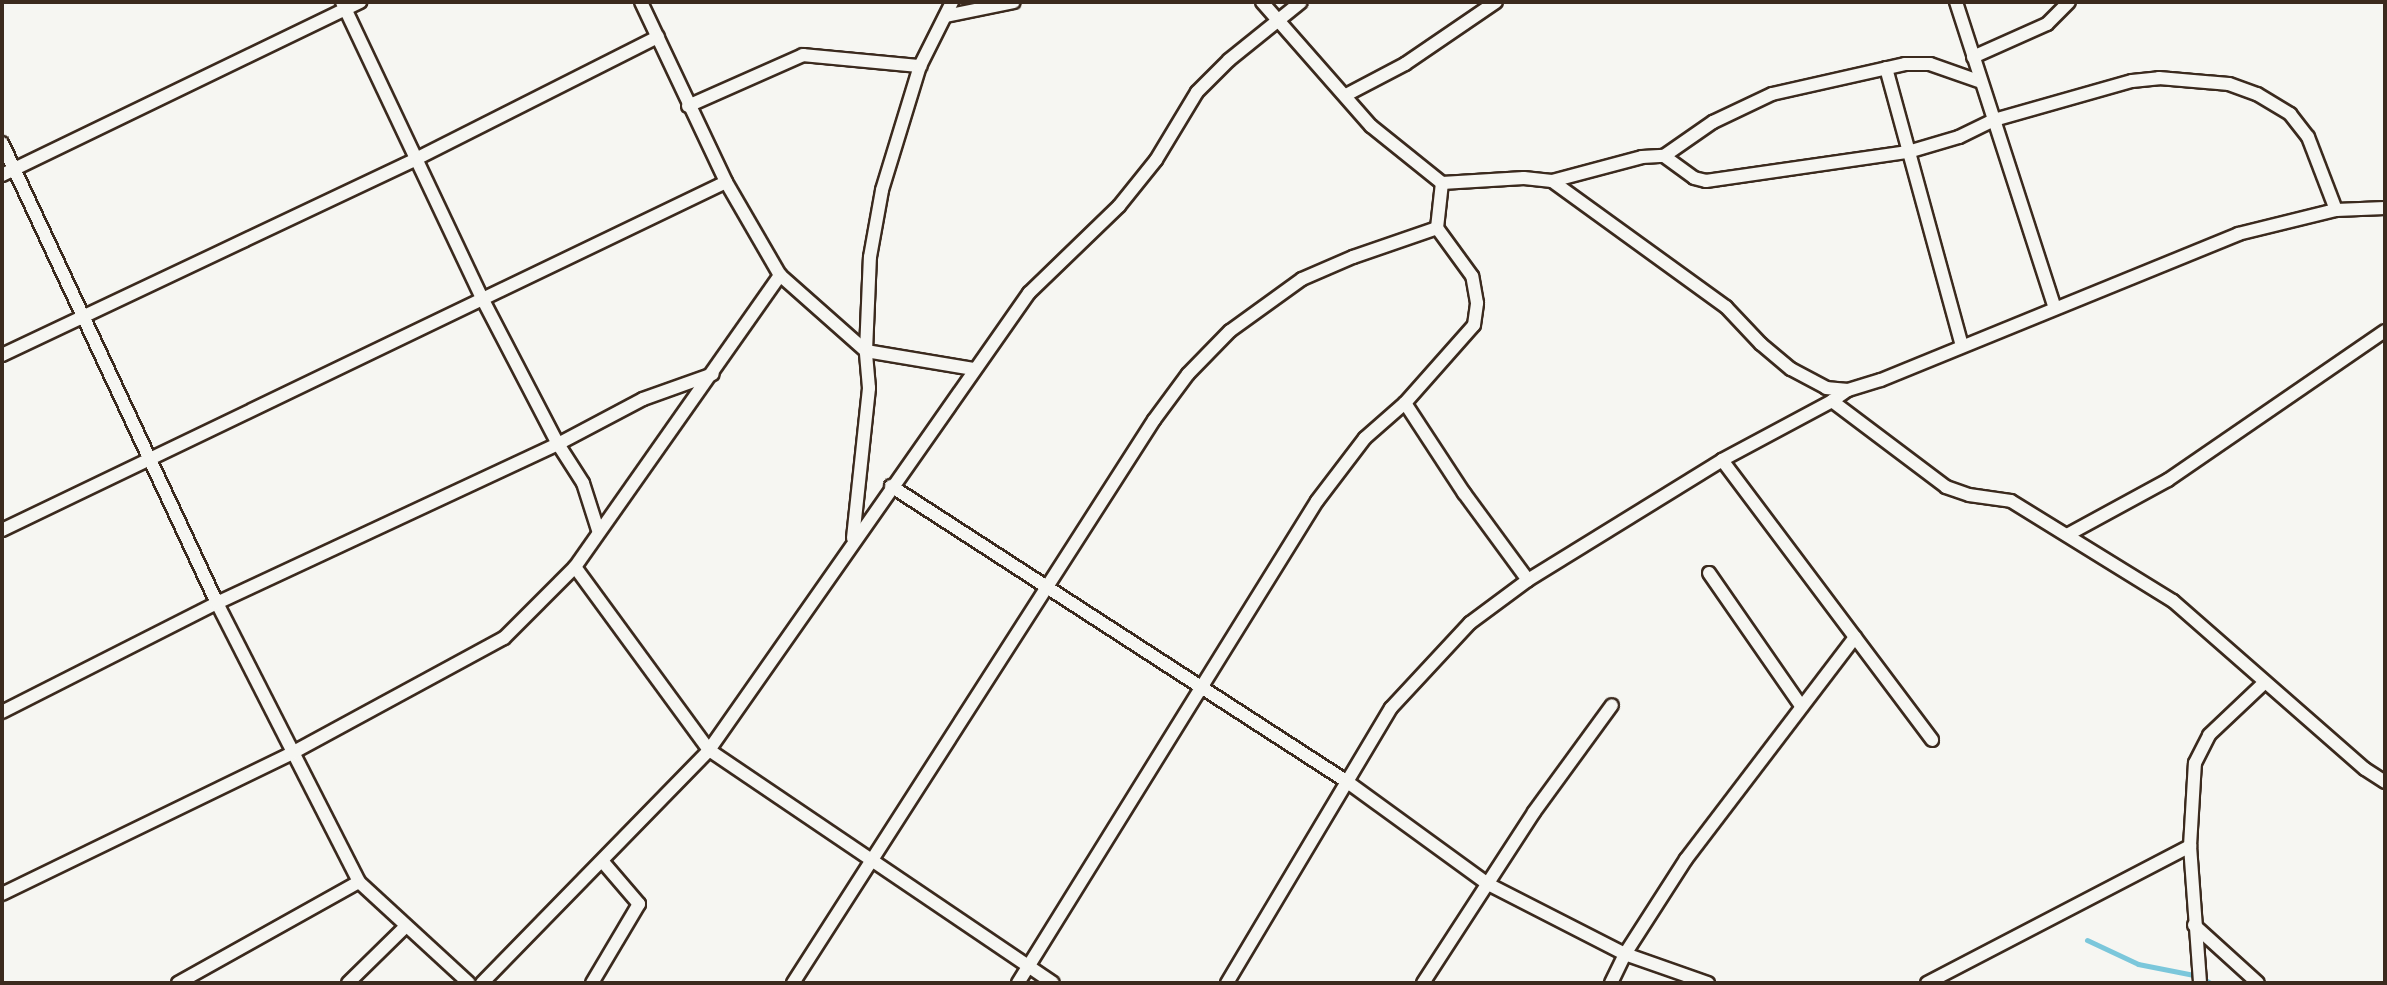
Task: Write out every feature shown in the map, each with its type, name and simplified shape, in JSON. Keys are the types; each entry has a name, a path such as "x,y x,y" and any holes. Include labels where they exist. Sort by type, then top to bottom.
{"street":[{"path":"8,172 344,6 360,2"},
{"path":"641,2 726,182 780,275 866,351 974,369"},
{"path":"852,541 868,419 866,351 870,257 882,190 920,66 952,2"},
{"path":"946,16 1014,2"},
{"path":"1262,2 1276,22 1346,95 1371,126 1442,183 1524,178 1552,181 1609,163 1664,156 1713,122 1772,94 1886,68 1930,64 1981,82"},
{"path":"482,983 709,750 852,541 1029,293 1119,206 1147,172 1197,92 1301,2"},
{"path":"1346,95 1405,64 1496,2"},
{"path":"1956,2 2055,308"},
{"path":"1973,57 2047,24 2069,2"},
{"path":"344,6 483,300 558,444 583,483 598,530"},
{"path":"2,355 416,159 658,37"},
{"path":"688,106 803,55 920,66"},
{"path":"1886,68 1962,346"},
{"path":"1664,156 1694,178 1706,181 1908,152 1959,137 1994,120 2132,81 2159,78 2229,84 2257,94 2290,114 2308,137 2336,210"},
{"path":"2,143 8,172 151,456 217,603 359,882 469,983"},
{"path":"1552,181 1726,307 1761,344 1791,369 1826,388 1848,390"},
{"path":"2,530 726,182"},
{"path":"1018,983 1317,501 1365,438 1405,403 1474,325 1477,303 1472,276 1437,228 1442,183"},
{"path":"1227,983 1391,708 1470,623 1528,580 1722,460 1848,390 2238,234 2336,210 2384,210"},
{"path":"793,983 1154,420 1188,374 1230,331 1302,279 1353,257 1437,228"},
{"path":"2,894 292,753 504,638 575,567 598,530 713,374 780,275"},
{"path":"2067,535 2168,480 2385,331"},
{"path":"2,712 217,603 558,444 643,399 713,374"},
{"path":"1832,401 1946,487 1969,495 2011,501 2173,601 2365,769 2385,782"},
{"path":"1405,403 1528,580"},
{"path":"1722,460 1932,740"},
{"path":"891,486 1346,781 1488,884 1625,954 1708,983"},
{"path":"575,567 709,750 1053,983"},
{"path":"1709,573 1801,706"},
{"path":"1611,983 1625,954 1686,859 1855,637"},
{"path":"2200,983 2190,846 2195,763 2209,735 2265,682"},
{"path":"1423,983 1543,799 1612,705"},
{"path":"1927,983 2190,846"},
{"path":"592,983 639,904 603,862"},
{"path":"178,983 359,882"},
{"path":"2194,925 2258,983"},
{"path":"348,983 405,927"}],"waterway":[{"path":"2087,940 2138,964 2199,976 2210,983"}]}
